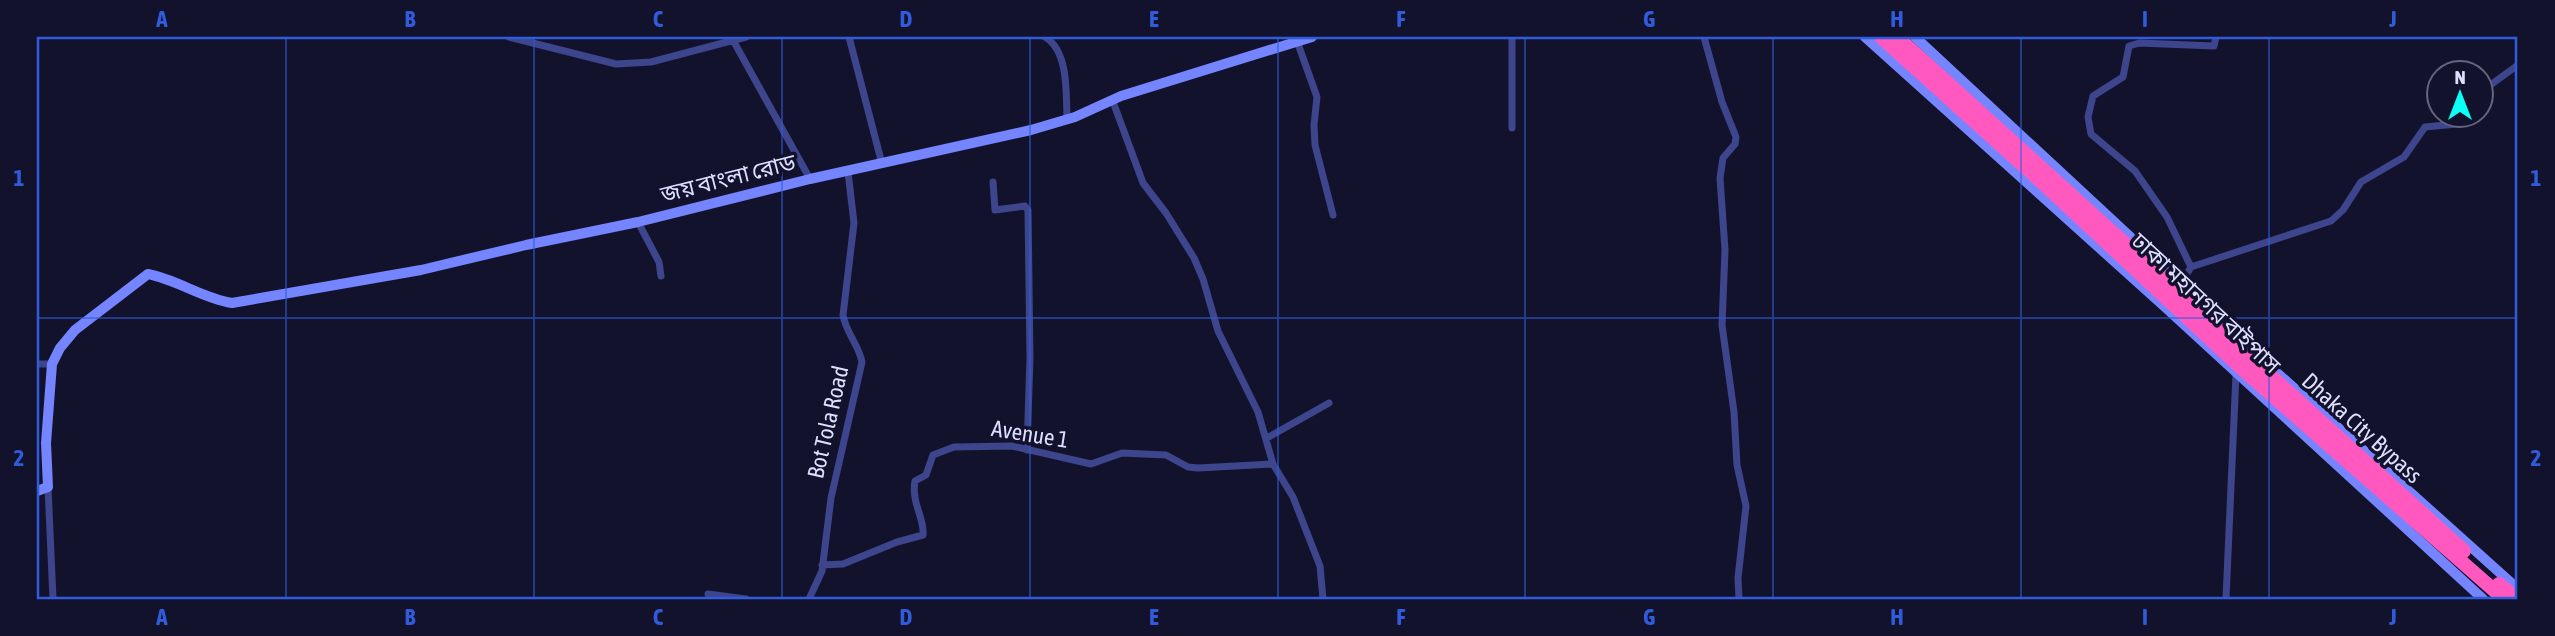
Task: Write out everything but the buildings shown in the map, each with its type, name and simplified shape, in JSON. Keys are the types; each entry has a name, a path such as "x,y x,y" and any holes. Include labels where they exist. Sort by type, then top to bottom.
{"highway":[{"name":"ঢাকা মহানগর বাইপাস","path":"1881,37 2239,366 2504,599"},
{"name":"Dhaka City Bypass","path":"1898,37 2517,599"}],"main road":[{"name":"জয় বাংলা রোড","path":"51,364 75,330 148,274 162,277 213,300 232,303 394,276 1031,130 1067,120 1112,99 1312,37"},
{"path":"1865,37 2483,599"},
{"path":"1915,37 2181,284 2518,589"},
{"path":"37,491 48,487 46,443 51,364"}],"street":[{"path":"509,37 616,64 651,62 746,37"},
{"path":"849,37 882,164"},
{"path":"1045,37 1053,41 1058,49 1065,86 1067,120"},
{"path":"1512,37 1512,128"},
{"path":"1704,37 1722,102 1736,137 1735,144 1723,158 1720,178 1725,250 1722,325 1734,412 1737,465 1746,506 1738,578 1739,599"},
{"path":"2191,267 2159,205 2135,171 2091,135 2088,117 2093,96 2123,77 2129,46 2138,43 2214,46 2216,37"},
{"path":"1297,41 1317,97 1314,145 1333,215"},
{"path":"734,42 810,179"},
{"path":"2496,82 2518,65"},
{"path":"1112,99 1143,183 1166,213 1194,258 1221,339 1258,412 1273,464 1293,497 1320,566 1323,599"},
{"path":"2181,284 2191,267 2332,221 2343,210 2361,182 2404,157 2426,127"},
{"name":"Bot Tola Road","path":"809,599 822,565 831,498 862,362 846,330 843,315 854,223 848,172"},
{"path":"993,182 995,210 1025,206 1028,210 1030,358 1027,450"},
{"path":"638,222 659,262 661,275"},
{"path":"37,364 51,364"},
{"path":"2225,599 2236,373"},
{"path":"1267,438 1329,403"},
{"name":"Avenue 1","path":"822,565 848,563 884,547 923,536 924,529 914,501 915,481 926,475 930,459 937,452 954,447 1012,446 1091,464 1129,452 1166,455 1188,467 1198,468 1273,464"},
{"path":"48,487 53,599"},
{"path":"708,594 746,599"}]}
